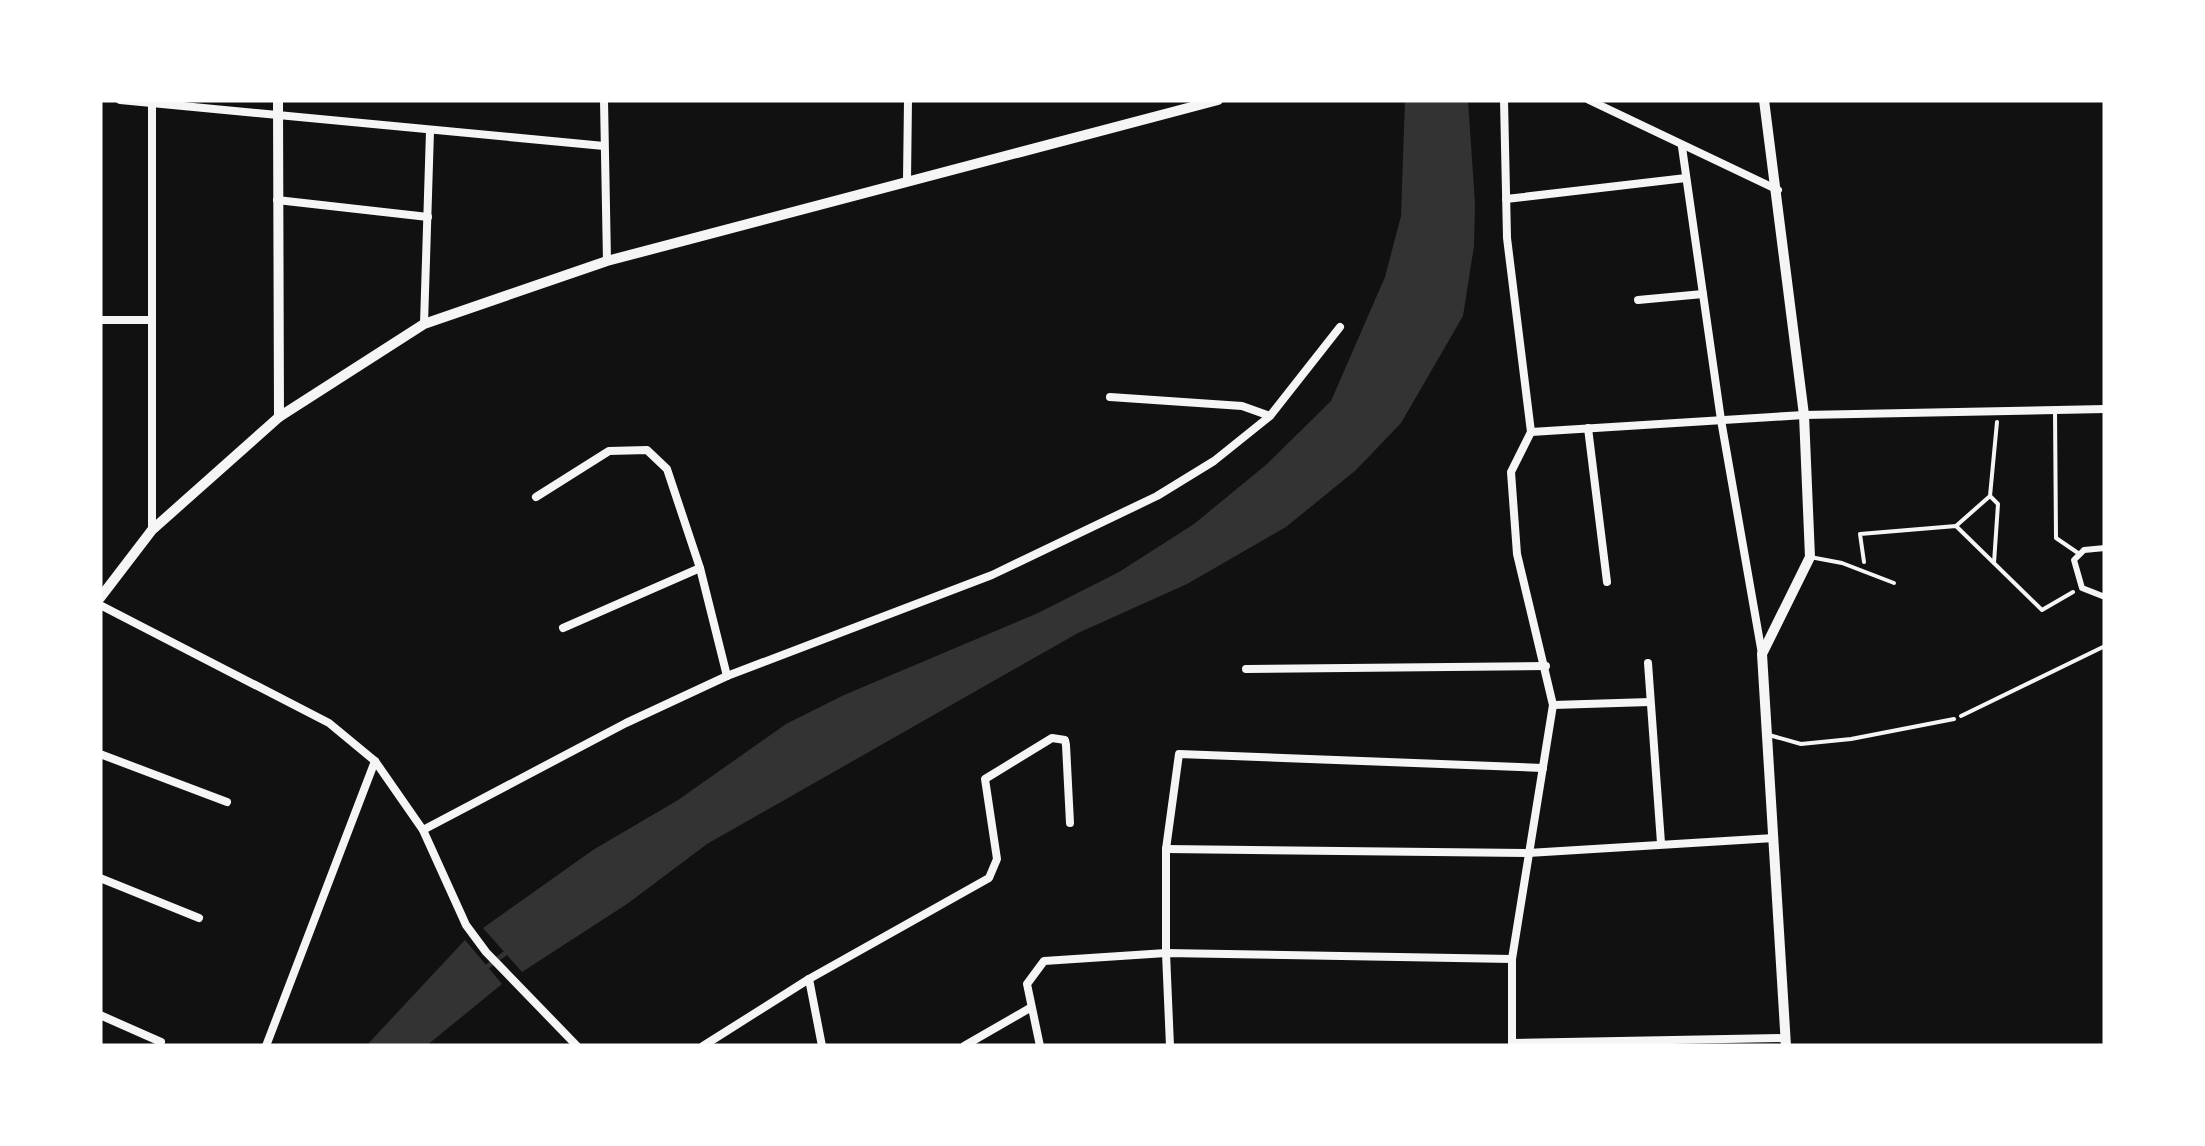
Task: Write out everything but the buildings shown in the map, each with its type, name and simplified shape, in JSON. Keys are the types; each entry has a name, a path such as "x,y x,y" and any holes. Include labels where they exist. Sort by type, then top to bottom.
{"street":[{"path":"120,100 604,146"},
{"path":"278,100 279,417"},
{"path":"604,100 606,261"},
{"path":"908,100 908,180"},
{"path":"577,1046 566,1042 466,924 423,830 376,762 329,723 100,602 152,530 279,417 424,324 606,261 1218,100"},
{"path":"1504,100 1507,238 1531,432 1511,472 1513,504 1520,577 1553,704 1512,959 1512,1045 1786,1042 1762,654 1721,420 1682,147"},
{"path":"1589,100 1778,190"},
{"path":"1762,654 1810,557 1804,415 1764,100"},
{"path":"152,103 152,530"},
{"path":"424,324 430,131"},
{"path":"1506,200 1686,178"},
{"path":"277,200 428,217"},
{"path":"1638,300 1703,294"},
{"path":"100,320 152,320"},
{"path":"423,830 626,723 727,676 992,575 1124,512 1214,461 1270,416 1340,327"},
{"path":"1110,397 1242,406 1270,416"},
{"path":"1531,432 1804,415 2105,409"},
{"path":"1588,428 1608,582"},
{"path":"536,497 609,451 647,450 667,469 700,568 727,676"},
{"path":"2105,548 2078,552 2074,568 2082,588 2105,597"},
{"path":"563,628 700,568"},
{"path":"1648,664 1661,843"},
{"path":"1246,669 1546,666"},
{"path":"1553,704 1650,702"},
{"path":"703,1046 809,979 989,878 996,859 985,778 1052,738 1064,740 1066,745 1070,823"},
{"path":"100,754 226,802"},
{"path":"1170,1046 1166,850 1178,754 1543,768"},
{"path":"266,1046 376,762"},
{"path":"1166,850 1528,853 1774,838"},
{"path":"100,878 199,918"},
{"path":"1040,1046 1027,984 1044,962 1166,953 1512,959"},
{"path":"809,979 822,1046"},
{"path":"964,1046 1030,1008"},
{"path":"100,1015 162,1042"}],"lane":[{"path":"2055,410 2056,538 2078,552"},
{"path":"1810,557 1842,562 1894,583"},
{"path":"1769,735 1801,744 1852,739 1954,719"}],"path":[{"path":"1866,572 1860,534 1956,526 1990,496 1998,410"},
{"path":"1990,496 1998,504 1994,563"},
{"path":"1956,526 2042,610 2082,588"},
{"path":"1954,719 2105,646"}],"shaded area":[{"path":"1405,100 1468,100 1474,246 1463,316 1401,423 1356,470 1286,527 1187,584 1078,633 707,844 627,904 522,972 483,928 593,850 678,800 786,724 844,695 1038,613 1119,572 1194,524 1267,464 1331,401 1385,277 1401,216"},
{"path":"465,940 502,984 426,1046 366,1046"}],"waterway":[{"path":"484,969 511,949"}]}
